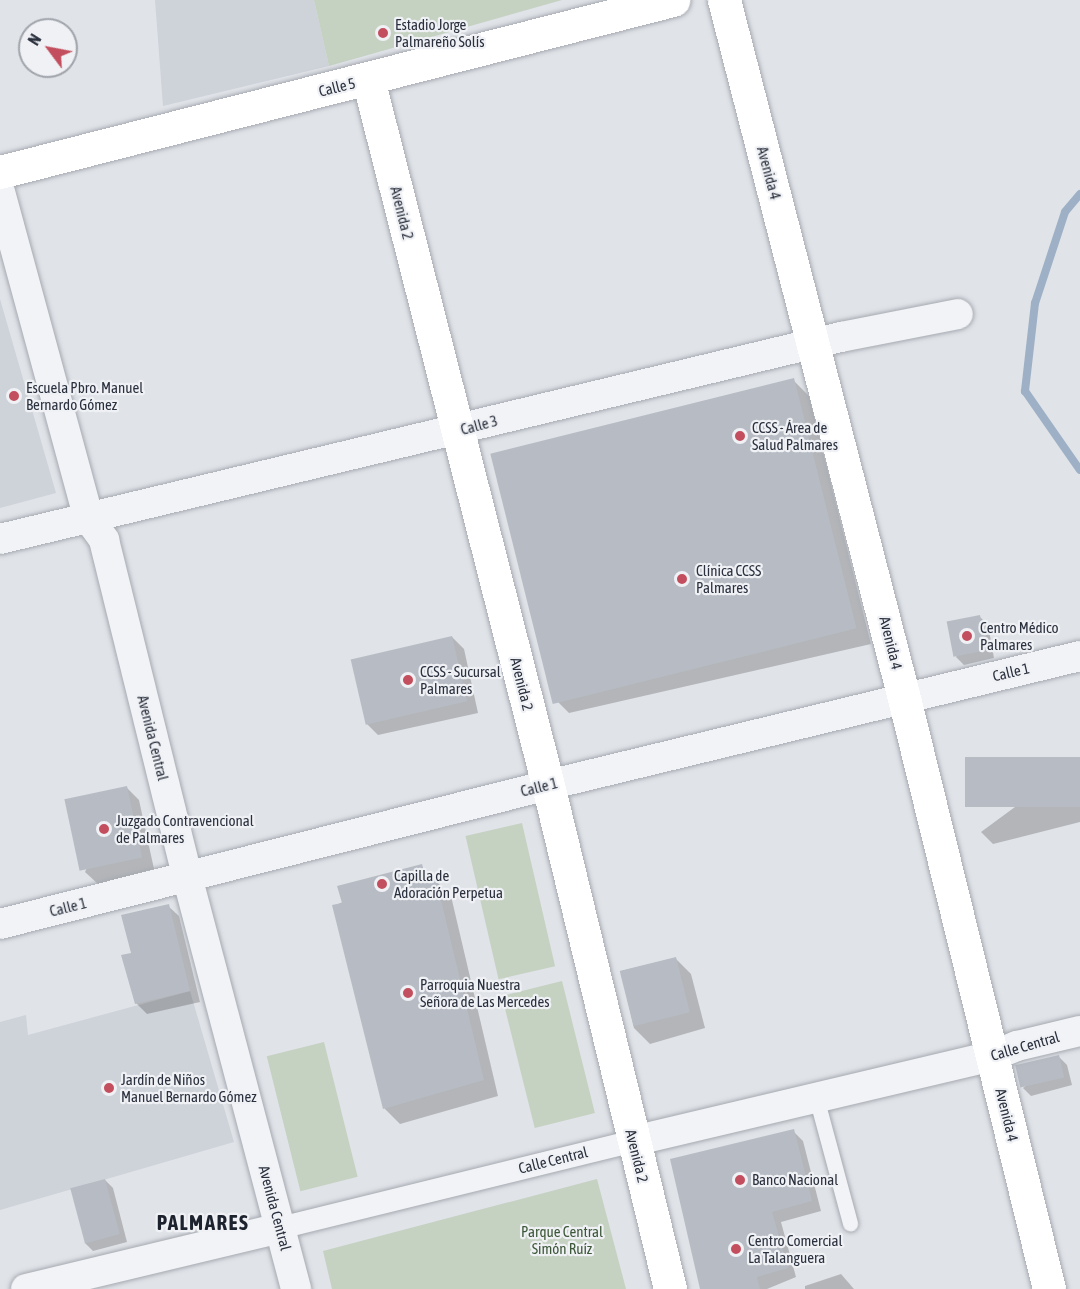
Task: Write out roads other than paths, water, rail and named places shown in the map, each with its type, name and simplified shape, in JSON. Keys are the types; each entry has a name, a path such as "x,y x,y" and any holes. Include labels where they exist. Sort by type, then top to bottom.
{"main road":[{"name":"Calle 5","path":"0,172 673,0"},
{"name":"Avenida 4","path":"724,0 904,698 1049,1289"},
{"name":"Avenida 2","path":"368,79 548,785 670,1289"}],"street":[{"name":"Avenida Central","path":"0,192 89,519 104,540 187,876 296,1289"},
{"name":"Calle 3","path":"0,539 813,344 958,314"},
{"name":"Calle 1","path":"0,924 548,785 1080,656"},
{"name":"Calle Central","path":"26,1289 993,1056 1017,1046 1080,1031"}],"lane":[{"path":"816,1097 850,1223"}],"waterway":[{"path":"1080,194 1065,212 1035,303 1025,391 1080,470"}],"place":[{"name":"Estadio Jorge Palmareño Solís","path":"383,33"},
{"name":"Escuela Pbro. Manuel Bernardo Gómez","path":"14,396"},
{"name":"CCSS - Área de Salud Palmares","path":"740,436"},
{"name":"Clínica CCSS Palmares","path":"682,579"},
{"name":"Centro Médico Palmares","path":"967,636"},
{"name":"CCSS - Sucursal Palmares","path":"408,680"},
{"name":"Juzgado Contravencional de Palmares","path":"104,829"},
{"name":"Capilla de Adoración Perpetua","path":"382,884"},
{"name":"Parroquia Nuestra Señora de Las Mercedes","path":"408,993"},
{"name":"Jardín de Niños Manuel Bernardo Gómez","path":"109,1088"},
{"name":"Banco Nacional","path":"740,1180"},
{"name":"Centro Comercial La Talanguera","path":"736,1249"}],"district":[{"name":"PALMARES","path":"203,1222"}],"park label":[{"name":"Parque Central Simón Ruíz","path":"562,1240"}]}
